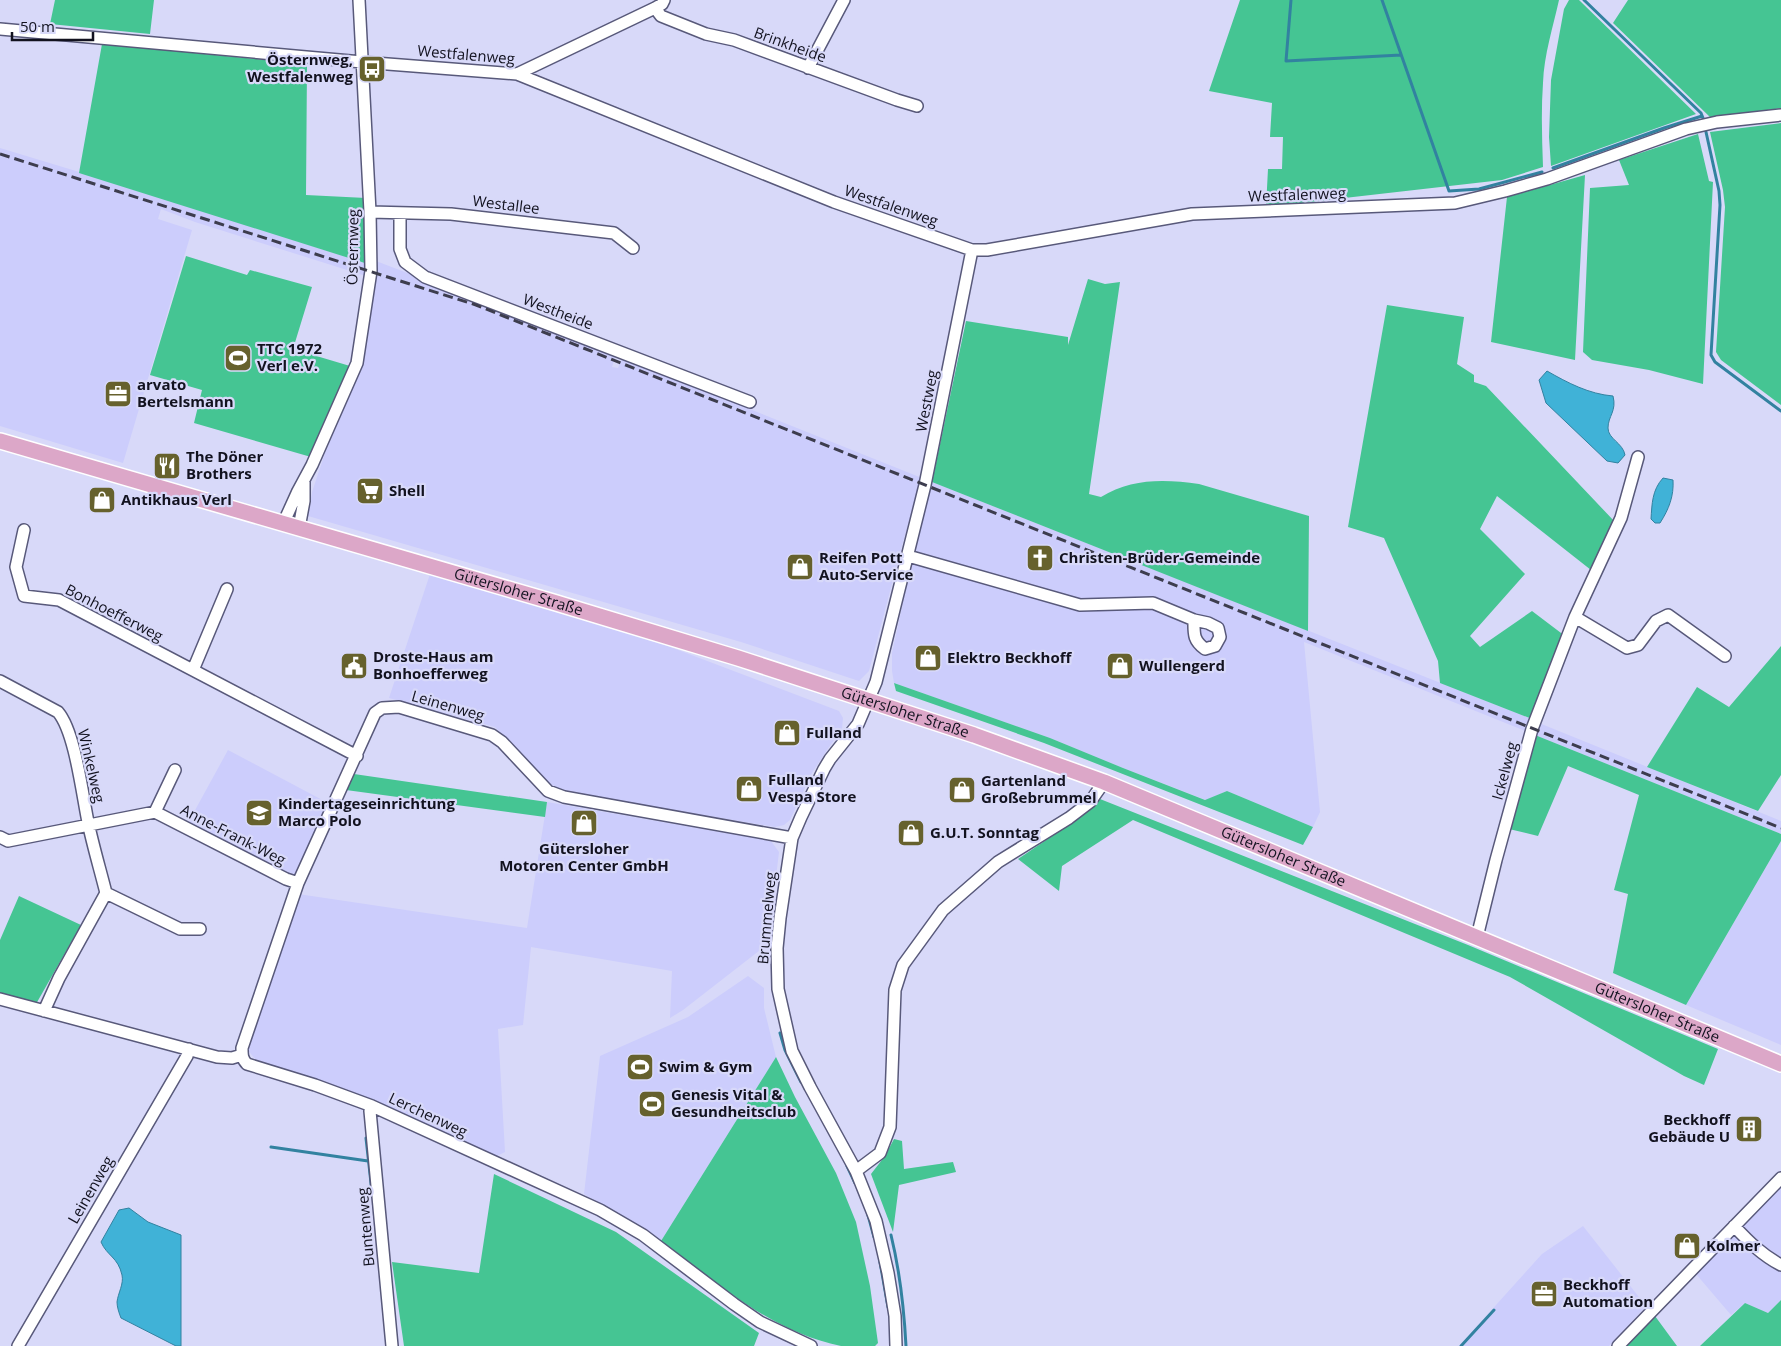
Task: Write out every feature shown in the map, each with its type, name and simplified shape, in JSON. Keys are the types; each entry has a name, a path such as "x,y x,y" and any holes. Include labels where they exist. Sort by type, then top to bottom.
{"main road":[{"name":"Gütersloher Straße","path":"0,441 562,605 974,735 1104,782 1781,1064"}],"street":[{"name":"Östernweg","path":"283,524 304,482 357,363 371,271 370,212 359,0"},
{"path":"517,74 655,8 662,4 664,0"},
{"path":"808,68 844,0"},
{"name":"Brinkheide","path":"655,8 661,16 706,34 734,40 917,106"},
{"name":"Westfalenweg","path":"0,29 517,74 834,202 972,250 987,250 1192,214 1455,203 1505,192 1547,179 1686,130 1717,122 1781,114"},
{"name":"Westallee","path":"370,212 451,214 614,233 633,248"},
{"name":"Westheide","path":"400,213 400,249 405,262 425,277 750,402"},
{"name":"Westweg","path":"868,700 876,682 925,485 972,250"},
{"name":"Ickelweg","path":"1478,937 1496,860 1532,728 1575,616 1621,518 1638,457"},
{"name":"Östernweg","path":"299,528 304,501 304,482"},
{"name":"Bonhoefferweg","path":"24,530 16,566 24,596 59,600 357,756"},
{"path":"908,556 1080,605 1153,603 1194,620"},
{"path":"193,670 227,589"},
{"path":"1575,616 1627,648 1638,645 1656,622 1668,615 1725,656"},
{"name":"Winkelweg","path":"0,681 58,712 63,718 71,738 89,825 106,893"},
{"name":"Brummelweg","path":"868,700 858,724 824,769 792,838 777,948 778,993 792,1051 856,1171 876,1221 888,1273 895,1316 896,1346"},
{"name":"Leinenweg","path":"242,1055 242,1048 298,883 375,713 382,708 399,707 492,735 502,742 548,791 564,797 792,838"},
{"name":"Anne-Frank-Weg","path":"175,770 155,812 286,879 298,883"},
{"path":"856,1171 880,1153 890,1128 895,990 903,965 943,910 998,862 1069,818 1090,802 1104,782"},
{"path":"0,837 8,841 155,812"},
{"path":"44,1011 59,978 106,893 180,929 200,929"},
{"path":"0,999 218,1057 232,1058 242,1055"},
{"name":"Leinenweg","path":"18,1346 189,1049"},
{"name":"Lerchenweg","path":"242,1055 243,1060 247,1064 315,1085 372,1106 600,1210 643,1235 760,1322 811,1346"},
{"name":"Buntenweg","path":"372,1106 370,1111 392,1346"},
{"path":"1618,1346 1781,1178"},
{"path":"1734,1226 1768,1258 1781,1265"}],"shaded area":[{"path":"0,148 142,191 368,264 366,276 195,222 161,209 158,219 192,230 123,463 0,426"},
{"path":"376,261 611,351 616,354 612,367 618,368 622,358 922,478 869,671 859,681 741,642 308,516 312,492 325,453 364,361"},
{"path":"1547,371 1571,384 1604,395 1613,396 1614,406 1608,428 1610,435 1622,447 1625,455 1618,463 1607,461 1546,403 1539,380"},
{"path":"1663,478 1673,480 1672,497 1660,523 1655,523 1651,519 1653,497"},
{"path":"932,482 1532,719 1528,732 1304,642 1320,812 1313,827 1227,791 1206,800 1050,738 894,683 892,653"},
{"path":"430,574 636,634 839,711 843,718 842,729 812,773 790,820 784,825 775,827 566,792 550,784 495,727 389,698"},
{"path":"1539,723 1781,821 1781,834 1535,735"},
{"name":"Kindertageseinrichtung Marco Polo","path":"228,750 328,803 293,878 188,823"},
{"path":"547,802 771,841 779,852 768,944 670,1018 672,971 531,947 523,1025 498,1029 505,1152 497,1156 371,1099 255,1059 247,1049 298,894 527,928"},
{"path":"1781,841 1781,1045 1686,1005"},
{"path":"748,976 764,988 764,1008 776,1057 661,1241 584,1194 600,1056 688,1017"},
{"path":"1781,1187 1781,1300 1768,1313 1745,1303 1731,1315 1696,1274"},
{"path":"129,1208 148,1222 181,1235 181,1346 176,1346 120,1316 117,1302 122,1275 118,1264 106,1251 101,1242 119,1210"},
{"path":"1583,1226 1646,1306 1609,1346 1459,1346 1542,1254"}],"green space":[{"path":"55,0 154,0 150,34 50,24"},
{"path":"1240,0 1559,0 1544,73 1542,94 1543,167 1502,180 1266,207 1268,169 1282,169 1283,137 1270,137 1272,103 1209,91"},
{"path":"1569,0 1579,0 1696,114 1551,166 1549,137 1551,80 1564,9"},
{"path":"1628,0 1781,0 1781,108 1711,118 1613,23"},
{"path":"102,44 307,64 306,195 366,198 368,264 79,173"},
{"path":"1781,123 1781,405 1721,360 1716,352 1725,207 1710,132"},
{"path":"1698,134 1709,181 1713,182 1703,384 1649,370 1592,360 1583,352 1590,188 1629,185 1619,160"},
{"path":"1585,175 1575,360 1491,342 1507,197"},
{"name":"TTC 1972 Verl e.V.","path":"186,256 247,275 250,270 312,287 293,349 350,366 311,457 194,423 202,390 150,375"},
{"path":"1088,279 1105,284 1120,282 1089,494 1101,497 1124,486 1148,481 1186,482 1199,484 1309,516 1308,631 932,482 966,321 1068,337 1068,345"},
{"path":"1387,305 1464,317 1457,364 1474,375 1474,382 1486,386 1615,522 1591,570 1497,496 1480,529 1525,574 1470,636 1480,647 1532,611 1565,636 1532,719 1440,683 1438,661 1384,538 1348,527"},
{"path":"1781,646 1781,775 1758,811 1647,767 1697,687 1729,707"},
{"path":"894,683 1050,738 1205,800 1227,791 1313,827 1303,845 1044,743 896,691"},
{"path":"1535,735 1781,834 1781,841 1686,1005 1613,973 1628,894 1614,890 1639,795 1568,766 1538,836 1509,829"},
{"path":"354,774 547,802 545,817 346,790"},
{"path":"1100,799 1468,945 1718,1049 1704,1085 1684,1076 1510,977 1133,820 1062,866 1059,891 1018,859 1073,822"},
{"path":"19,896 81,925 36,1004 0,994 0,940"},
{"path":"776,1057 795,1097 836,1173 856,1222 870,1286 878,1343 875,1346 841,1346 815,1339 791,1329 745,1304 661,1241"},
{"path":"894,1139 902,1141 904,1169 953,1162 956,1172 899,1185 893,1232 871,1174 885,1156"},
{"path":"494,1174 616,1232 759,1333 754,1346 404,1346 392,1262 479,1273"},
{"path":"1781,1300 1781,1346 1700,1346 1745,1303 1768,1313"},
{"path":"1655,1316 1677,1346 1626,1346"}],"waterway":[{"path":"1291,0 1286,61 1401,55"},
{"path":"1382,0 1449,191 1479,189 1542,172"},
{"path":"1584,0 1701,113 1703,118"},
{"path":"1553,168 1702,116"},
{"path":"1706,132 1719,191 1720,205 1711,355 1715,362 1781,411"},
{"path":"780,1033 785,1050 801,1082"},
{"path":"366,1138 372,1192"},
{"path":"271,1147 368,1161"},
{"path":"847,1166 855,1183"},
{"path":"868,1215 874,1237"},
{"path":"891,1235 901,1290 906,1346"},
{"path":"880,1262 888,1307"},
{"path":"1461,1346 1494,1310"}],"railway":[{"path":"0,154 476,305 1781,828"}],"place":[{"name":"Östernweg, Westfalenweg","path":"372,69"},
{"name":"TTC 1972 Verl e.V.","path":"238,358"},
{"name":"arvato Bertelsmann","path":"118,394"},
{"name":"The Döner Brothers","path":"167,466"},
{"name":"Shell","path":"370,491"},
{"name":"Antikhaus Verl","path":"102,500"},
{"name":"Christen-Brüder-Gemeinde","path":"1040,558"},
{"name":"Reifen Pott Auto-Service","path":"800,567"},
{"name":"Elektro Beckhoff","path":"928,658"},
{"name":"Droste-Haus am Bonhoefferweg","path":"354,666"},
{"name":"Wullengerd","path":"1120,666"},
{"name":"Fulland","path":"787,733"},
{"name":"Fulland Vespa Store","path":"749,789"},
{"name":"Gartenland Großebrummel","path":"962,790"},
{"name":"Kindertageseinrichtung Marco Polo","path":"259,813"},
{"name":"Gütersloher Motoren Center GmbH","path":"584,823"},
{"name":"G.U.T. Sonntag","path":"911,833"},
{"name":"Swim & Gym","path":"640,1067"},
{"name":"Genesis Vital & Gesundheitsclub","path":"652,1104"},
{"name":"Beckhoff Gebäude U","path":"1749,1129"},
{"name":"Kolmer","path":"1687,1246"},
{"name":"Beckhoff Automation","path":"1544,1294"}]}
